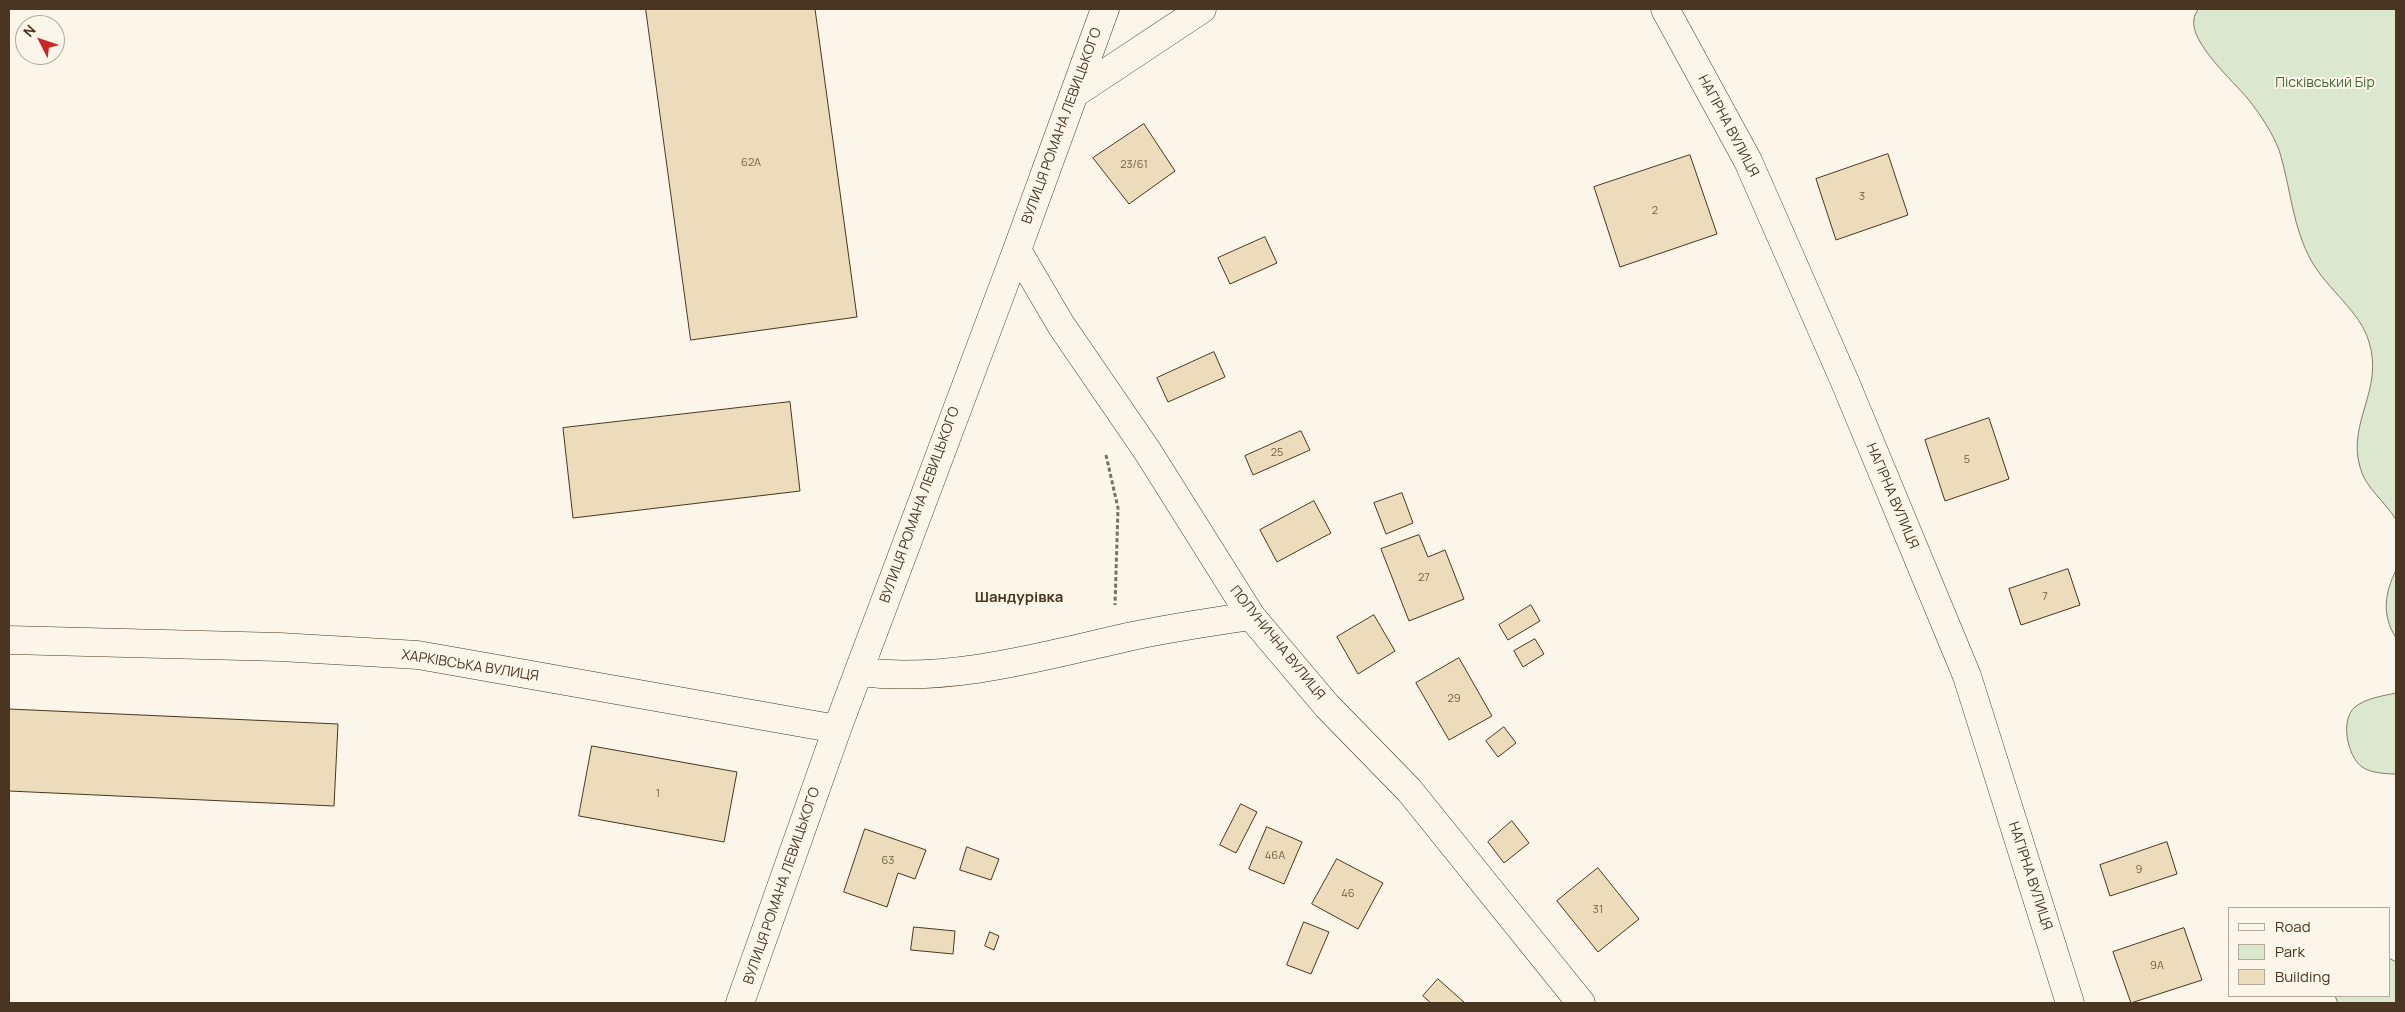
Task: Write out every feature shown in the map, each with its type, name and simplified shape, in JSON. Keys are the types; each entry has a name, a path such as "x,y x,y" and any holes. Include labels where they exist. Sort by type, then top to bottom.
{"street":[{"name":"ВУЛИЦЯ РОМАНА ЛЕВИЦЬКОГО","path":"740,1003 836,729 1017,250 1105,9"},
{"path":"1074,94 1202,9"},
{"name":"НАГІРНА ВУЛИЦЯ","path":"1665,9 1748,161 1845,382 1967,676 2070,1003"},
{"name":"ПОЛУНИЧНА ВУЛИЦЯ","path":"1017,250 1061,324 1153,460 1251,616 1327,706 1408,790 1580,1003"},
{"path":"859,672 898,676 950,673 983,668 1163,630 1251,616"},
{"name":"ХАРКІВСЬКА ВУЛИЦЯ","path":"9,640 280,647 418,655 836,729"}],"path":[{"path":"1105,452 1118,508 1114,641"}],"green space":[{"name":"Пісківський Бір","path":"2198,9 2396,9 2396,520 2366,482 2360,467 2357,451 2358,435 2372,375 2372,359 2365,331 2359,320 2326,282 2305,249 2276,143 2252,105 2205,50 2198,39 2194,28 2194,17"},
{"path":"2396,570 2396,638 2388,620 2386,604 2389,587"},
{"path":"2396,693 2396,774 2370,771 2362,767 2352,755 2347,737 2350,713 2364,701"},
{"path":"2390,959 2396,962 2396,1003 2338,1003 2335,997 2390,997"}],"building":[{"path":"646,9 815,9 857,317 691,340"},
{"path":"1144,124 1175,171 1129,204 1093,158"},
{"path":"1888,154 1908,215 1836,240 1816,179"},
{"path":"1690,155 1717,234 1620,267 1594,187"},
{"path":"1265,237 1277,263 1230,284 1218,258"},
{"path":"1214,352 1225,377 1168,402 1157,378"},
{"path":"790,402 800,491 573,518 563,428"},
{"path":"1989,418 2009,479 1945,501 1925,440"},
{"path":"1301,431 1310,450 1253,475 1245,456"},
{"path":"1402,493 1413,523 1386,534 1374,503"},
{"path":"1314,501 1331,533 1277,562 1260,530"},
{"path":"1419,535 1428,557 1445,550 1464,599 1409,621 1381,549"},
{"path":"2068,569 2080,605 2021,625 2009,589"},
{"path":"1531,605 1540,621 1508,640 1499,625"},
{"path":"1374,615 1395,651 1358,674 1337,637"},
{"path":"1535,639 1544,654 1523,667 1514,651"},
{"path":"1459,658 1492,716 1449,740 1416,683"},
{"path":"9,709 338,724 334,806 9,791"},
{"path":"1504,727 1516,743 1498,757 1486,741"},
{"path":"592,746 737,772 724,842 579,816"},
{"path":"1241,804 1257,812 1236,853 1220,845"},
{"path":"1512,821 1529,843 1504,863 1488,842"},
{"path":"1267,827 1302,842 1284,884 1249,869"},
{"path":"865,829 926,850 915,879 898,873 887,907 844,892"},
{"path":"2167,842 2177,874 2110,896 2100,865"},
{"path":"967,847 999,859 991,880 960,870"},
{"path":"1337,859 1383,883 1358,929 1312,904"},
{"path":"1598,868 1639,919 1598,952 1557,901"},
{"path":"1304,922 1329,932 1311,974 1287,965"},
{"path":"914,927 955,931 953,954 911,950"},
{"path":"2184,928 2202,980 2131,1003 2113,952"},
{"path":"990,932 999,936 994,950 985,946"},
{"path":"1438,979 1465,1003 1431,1003 1423,996"}],"district":[{"name":"Шандурівка","path":"1019,598"}]}
